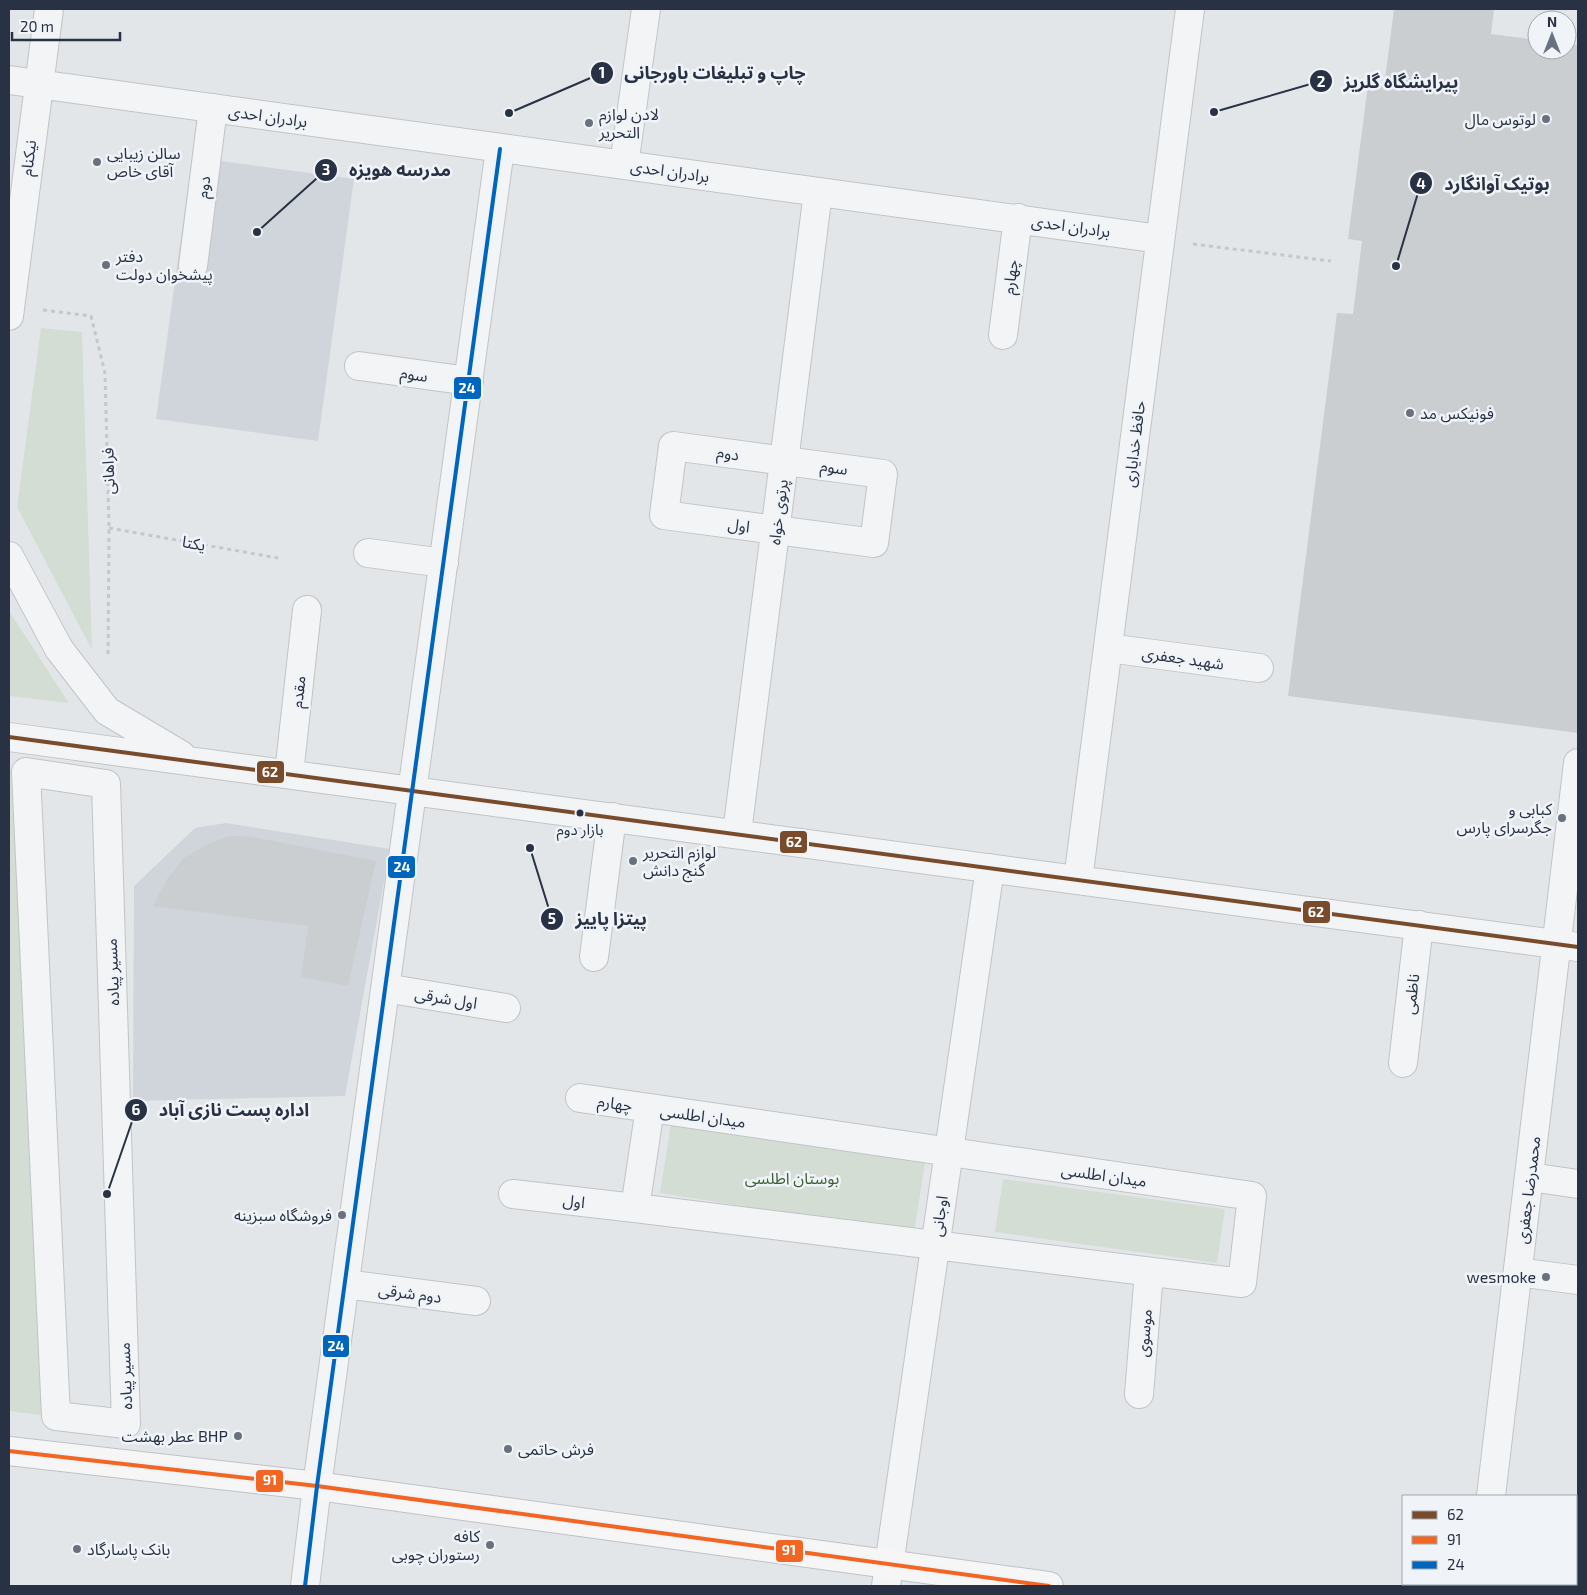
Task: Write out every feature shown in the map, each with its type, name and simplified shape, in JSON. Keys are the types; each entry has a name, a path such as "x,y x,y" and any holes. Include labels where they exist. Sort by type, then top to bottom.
{"main road":[{"path":"9,1452 317,1486 887,1575 1049,1586"}],"street":[{"name":"نیکنام","path":"9,307 48,9"},
{"path":"9,316 48,9"},
{"path":"624,165 646,9"},
{"name":"حافظ خدایاری","path":"1078,880 1190,9"},
{"name":"برادران احدی","path":"9,80 1160,239"},
{"name":"دوم","path":"193,266 213,108"},
{"path":"305,1586 317,1486 500,149"},
{"name":"پرتوی خواه","path":"737,833 818,192"},
{"name":"چهارم","path":"1002,335 1018,218"},
{"name":"سوم","path":"359,366 468,381"},
{"name":"دوم","path":"664,515 673,446 784,461"},
{"name":"سوم","path":"784,461 883,474 874,543"},
{"name":"اول","path":"664,515 874,543"},
{"path":"368,553 444,563"},
{"path":"9,556 59,649 107,710 191,761"},
{"name":"مقدم","path":"289,774 307,610"},
{"name":"شهید جعفری","path":"1108,648 1259,668"},
{"path":"9,736 1568,946"},
{"name":"محمدرضا جعفری","path":"1491,1495 1530,1177 1568,946 1578,763"},
{"name":"مسیر پیاده","path":"26,772 106,784 126,1424 56,1416 26,772"},
{"path":"594,957 612,817"},
{"name":"اوجانی","path":"887,1575 990,868"},
{"name":"ناظمی","path":"1403,1063 1419,925"},
{"name":"اول شرقی","path":"385,988 506,1008"},
{"name":"چهارم","path":"580,1098 650,1108"},
{"name":"میدان اطلسی","path":"635,1208 650,1108 1252,1196 1242,1283 1149,1272"},
{"path":"1530,1177 1578,1184"},
{"name":"اول","path":"513,1194 635,1208"},
{"path":"635,1208 1149,1272"},
{"name":"موسوی","path":"1139,1394 1149,1272"},
{"path":"1518,1272 1578,1280"},
{"name":"دوم شرقی","path":"345,1284 476,1301"}],"path":[{"path":"1160,239 1331,261"},
{"name":"فراهانی","path":"9,307 91,316 105,373 109,528 107,710"},
{"name":"یکتا","path":"109,528 278,558"}],"shaded area":[{"path":"192,157 354,179 318,441 156,419"},
{"path":"226,823 390,849 345,1096 133,1101 134,886 195,828"}],"green space":[{"path":"41,328 82,332 92,650 17,507"},
{"path":"9,611 69,703 9,696"},
{"path":"9,770 18,771 48,1416 9,1411"},
{"name":"بوستان اطلسی","path":"671,1123 925,1163 914,1233 660,1193"},
{"path":"1003,1179 1225,1209 1217,1263 995,1232"}],"building":[{"path":"1394,9 1494,9 1491,34 1527,39 1527,60 1577,60 1578,45 1578,733 1288,696 1337,313 1353,314 1362,241 1348,239 1368,85 1384,87"},
{"path":"228,836 247,836 376,861 348,986 301,977 308,926 153,906 167,879 184,858 206,845"}],"transit line":[{"name":"24","path":"305,1586 317,1486 500,149"},
{"name":"62","path":"9,737 1578,947"},
{"name":"91","path":"9,1451 317,1486 1049,1586"}],"place":[{"name":"پیرایشگاه گلریز","path":"1214,112"},
{"name":"چاپ و تبلیغات باورجانی","path":"509,113"},
{"name":"لوتوس مال","path":"1546,119"},
{"name":"لادن لوازم التحریر","path":"589,123"},
{"name":"سالن زیبایی آقای خاص","path":"97,162"},
{"name":"مدرسه هویزه","path":"257,232"},
{"name":"دفتر پیشخوان دولت","path":"106,265"},
{"name":"بوتیک آوانگارد","path":"1396,266"},
{"name":"فونیکس مد","path":"1410,413"},
{"name":"بازار دوم","path":"580,813"},
{"name":"کبابی و جگرسرای پارس","path":"1562,818"},
{"name":"پیتزا پاییز","path":"530,848"},
{"name":"لوازم التحریر گنج دانش","path":"633,861"},
{"name":"اداره پست نازی آباد","path":"107,1194"},
{"name":"فروشگاه سبزینه","path":"342,1215"},
{"name":"wesmoke","path":"1546,1277"},
{"name":"عطر بهشت BHP","path":"238,1436"},
{"name":"فرش حاتمی","path":"508,1449"},
{"name":"کافه رستوران چوبی","path":"490,1545"},
{"name":"بانک پاسارگاد","path":"77,1549"}]}
